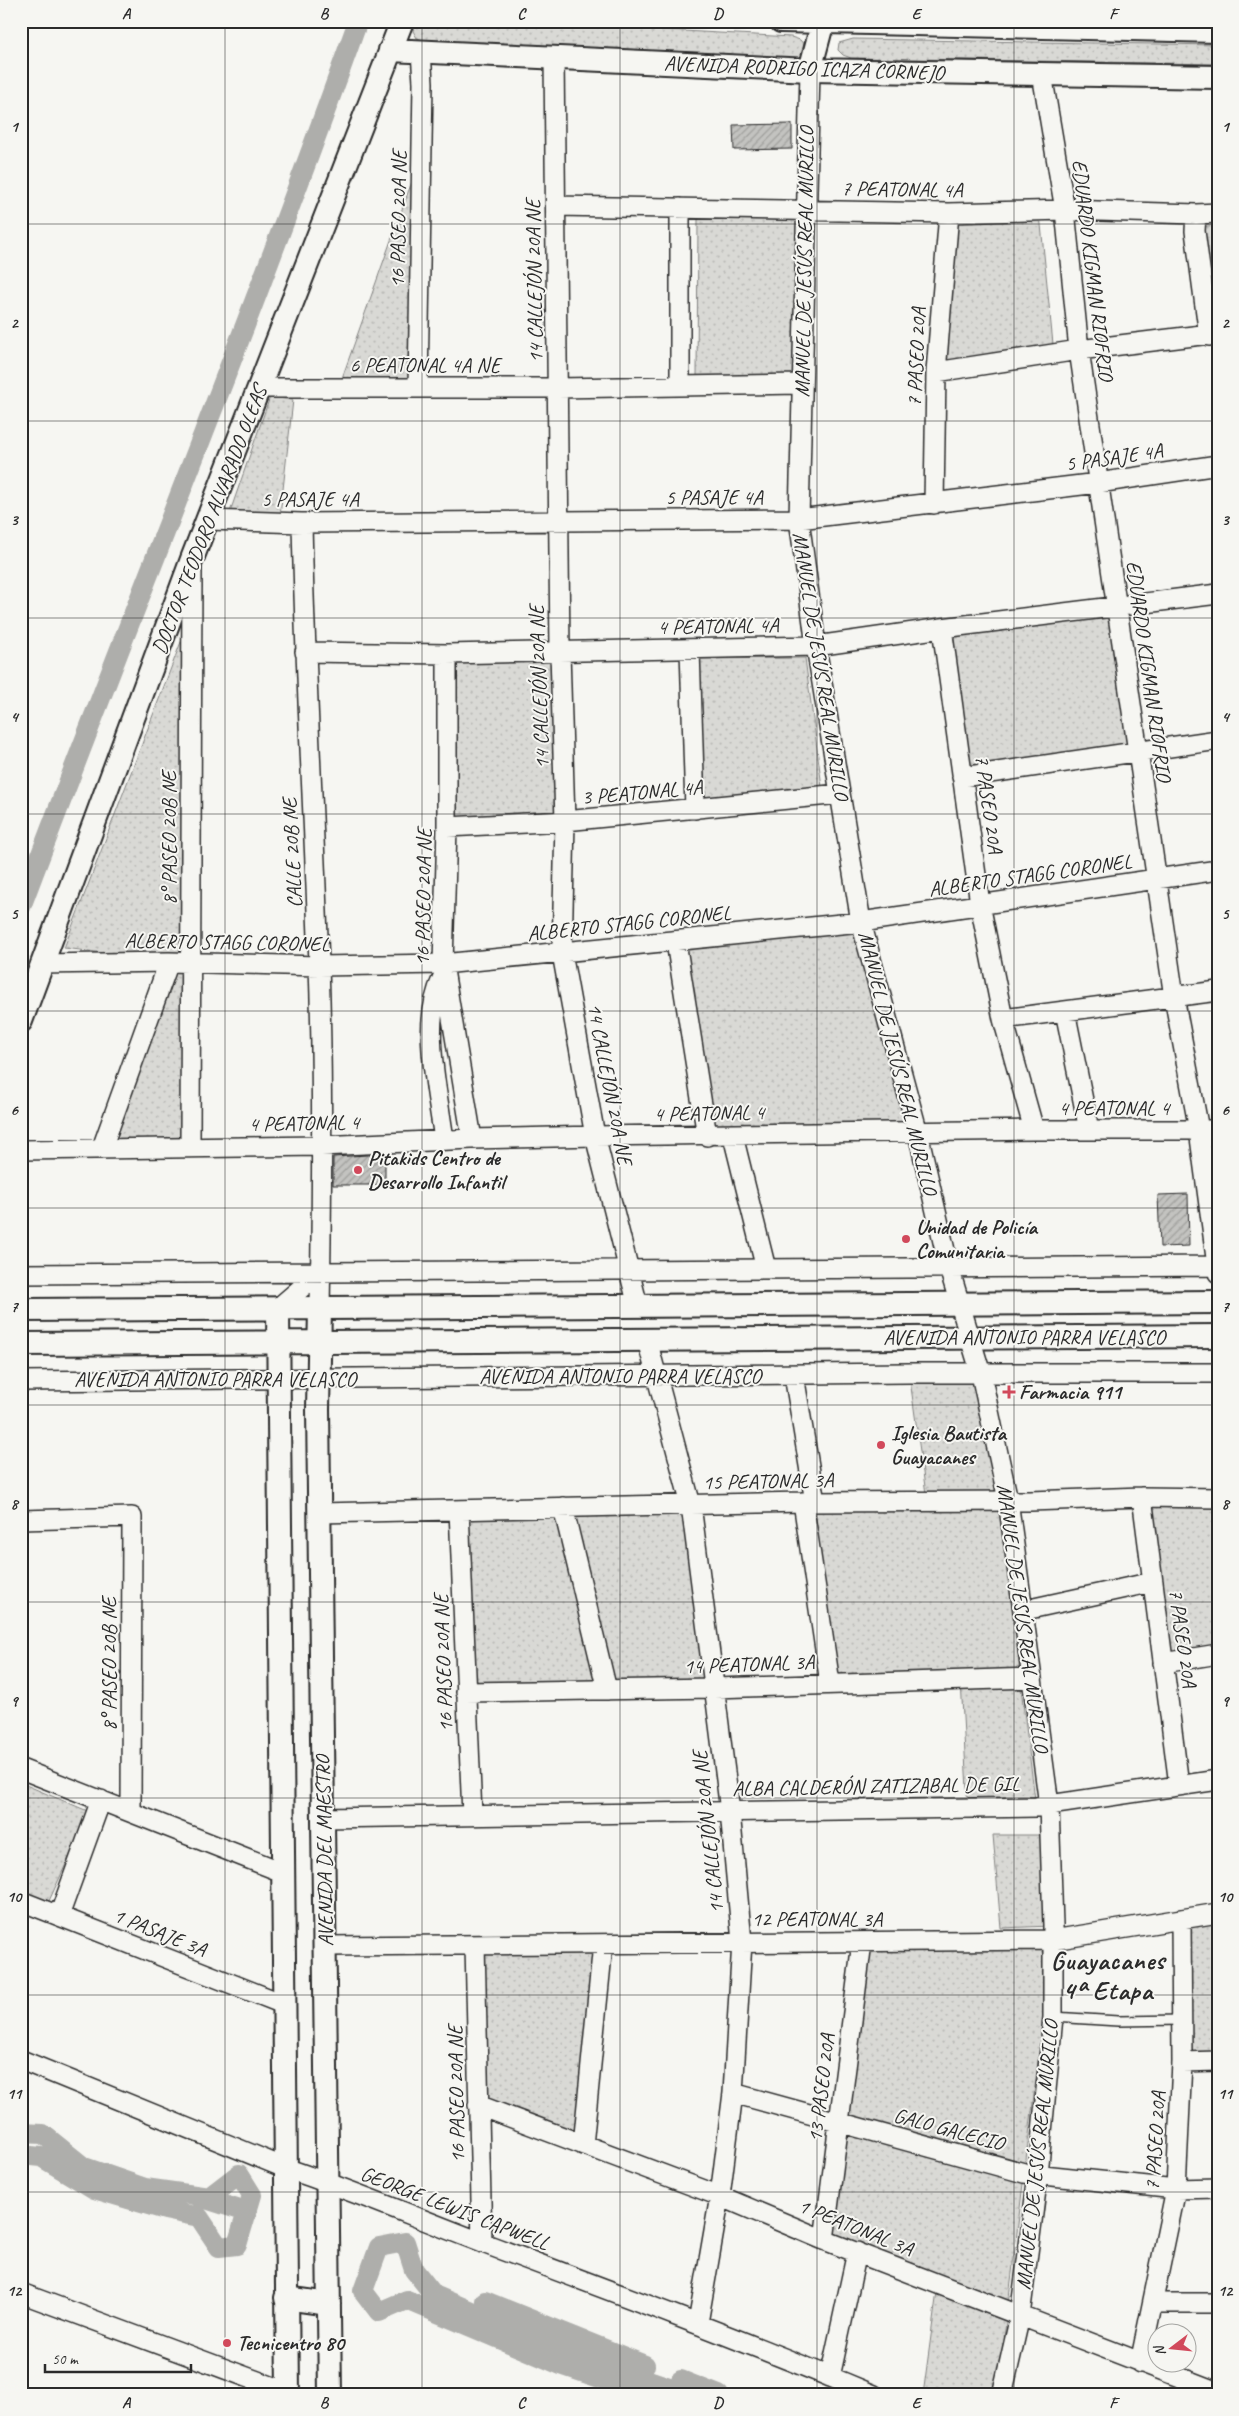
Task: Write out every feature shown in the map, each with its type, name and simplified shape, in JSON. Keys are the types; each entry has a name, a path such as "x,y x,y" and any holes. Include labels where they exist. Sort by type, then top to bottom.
{"street":[{"name":"DOCTOR TEODORO ALVARADO OLEAS","path":"21,1021 192,559 402,21"},
{"path":"780,21 1218,31"},
{"name":"MANUEL DE JESÚS REAL MURILLO","path":"822,22 810,70 805,210 799,519 816,646 861,922 918,1133 948,1268 981,1374 1008,1500 1025,1610 1049,1805 1053,2017 1038,2174 1020,2316 1002,2395"},
{"name":"AVENIDA RODRIGO ICAZA CORNEJO","path":"390,50 810,70 1218,78"},
{"name":"16 PASEO 20A NE","path":"418,387 423,83 421,51"},
{"name":"14 CALLEJÓN 20A NE","path":"554,58 560,652 566,821 562,953 595,1136 638,1306"},
{"name":"EDUARDO KIGMAN RIOFRIO","path":"1042,74 1065,210 1079,350 1098,482 1174,997 1199,1130 1217,1268"},
{"name":"7 PEATONAL 4A","path":"556,206 949,213 1065,210 1218,213"},
{"path":"680,208 680,384"},
{"name":"7 PASEO 20A","path":"934,504 936,372 949,213"},
{"path":"936,372 1079,350 1213,334 1195,231 1196,214"},
{"name":"6 PEATONAL 4A NE","path":"259,388 558,388 680,384 801,384"},
{"name":"5 PASAJE 4A","path":"208,520 302,523 558,519 799,519 934,504 1218,464"},
{"name":"CALLE 20B NE","path":"302,523 305,652 319,966 320,1308"},
{"name":"8° PASEO 20B NE","path":"190,1147 192,559"},
{"name":"4 PEATONAL 4A","path":"305,652 446,654 816,646 942,628 1218,594"},
{"name":"7 PASEO 20A","path":"942,628 980,904 1003,1019 1034,1130"},
{"path":"690,650 695,809"},
{"name":"16 PASEO 20A NE","path":"446,654 447,827 443,970 472,1139"},
{"path":"962,777 1218,740"},
{"name":"3 PEATONAL 4A","path":"447,827 566,821 840,794"},
{"name":"ALBERTO STAGG CORONEL","path":"41,964 169,962 443,970 562,953 861,922 1218,870"},
{"path":"676,942 707,1136"},
{"path":"102,1148 169,962"},
{"path":"443,970 437,989 431,1038 444,1140"},
{"path":"1003,1019 1218,991"},
{"path":"1065,1011 1089,1130"},
{"name":"4 PEATONAL 4","path":"21,1150 321,1146 444,1140 595,1136 733,1136 1034,1130 1218,1130"},
{"path":"733,1136 766,1269"},
{"path":"21,1274 1217,1268"},
{"path":"278,1308 320,1272"},
{"name":"AVENIDA ANTONIO PARRA VELASCO","path":"21,1310 1218,1302"},
{"name":"AVENIDA DEL MAESTRO","path":"278,1308 288,2393"},
{"name":"AVENIDA DEL MAESTRO","path":"320,1308 320,1513 330,2395"},
{"name":"AVENIDA ANTONIO PARRA VELASCO","path":"21,1344 1218,1336"},
{"name":"14 CALLEJÓN 20A NE","path":"647,1340 691,1505 730,1811 742,1942 733,2093 720,2196 698,2323"},
{"name":"AVENIDA ANTONIO PARRA VELASCO","path":"21,1381 1218,1373"},
{"path":"794,1375 830,1683"},
{"name":"7 PASEO 20A","path":"1142,1497 1179,1786"},
{"name":"15 PEATONAL 3A","path":"320,1513 809,1502 1142,1497 1218,1498"},
{"path":"563,1507 607,1690"},
{"name":"16 PASEO 20A NE","path":"459,1510 472,1815"},
{"name":"8° PASEO 20B NE","path":"21,1520 132,1517 131,1812"},
{"path":"1025,1610 1153,1582"},
{"path":"1163,1663 1218,1654"},
{"name":"14 PEATONAL 3A","path":"466,1692 714,1688 1032,1678"},
{"path":"21,1769 282,1872"},
{"name":"ALBA CALDERÓN ZATIZABAL DE GIL","path":"323,1818 1049,1805 1218,1780"},
{"path":"60,1916 101,1800"},
{"name":"1 PASAJE 3A","path":"21,1901 283,2004"},
{"name":"12 PEATONAL 3A","path":"325,1946 1053,1940 1218,1913"},
{"name":"7 PASEO 20A","path":"1140,2363 1176,2189 1182,2062 1181,1919"},
{"name":"13 PASEO 20A","path":"824,2240 862,1942"},
{"path":"582,2145 603,1944"},
{"name":"16 PASEO 20A NE","path":"475,1945 482,2243"},
{"name":"GEORGE LEWIS CAPWELL","path":"21,2060 285,2168 328,2182 482,2243 698,2323 874,2395"},
{"path":"1182,2062 1218,2061"},
{"name":"GALO GALECIO","path":"733,2093 1024,2173 1176,2189 1218,2188"},
{"name":"1 PEATONAL 3A","path":"478,2105 720,2196 824,2240 1218,2392"},
{"path":"830,2376 857,2252"},
{"path":"21,2293 288,2393"},
{"path":"286,2298 330,2304"},
{"path":"1153,2303 1218,2303"}],"lane":[{"path":"1053,2017 1118,2021 1182,2020"}],"shaded area":[{"path":"415,21 503,21 791,37 800,40 807,48 803,57 795,60 426,41 417,38 413,31"},
{"path":"853,39 1218,45 1218,64 851,58 843,55 838,50 839,43"},
{"path":"416,170 414,382 341,381"},
{"path":"951,215 1040,215 1054,354 938,371"},
{"path":"698,218 797,219 793,378 697,378"},
{"path":"1218,225 1218,330 1196,227"},
{"path":"270,397 293,400 280,516 230,512"},
{"path":"1117,607 1138,752 962,777 942,628"},
{"path":"192,613 190,1146 102,1148 169,963 184,963 64,948"},
{"path":"560,652 565,821 447,827 447,654"},
{"path":"805,658 822,787 696,801 686,659"},
{"path":"861,922 918,1133 707,1136 676,942"},
{"path":"909,1373 981,1374 1008,1500 1020,1680 1036,1807 968,1808 961,1681 830,1683 803,1503 927,1501"},
{"path":"1142,1497 1218,1498 1218,1654 1163,1663"},
{"path":"690,1505 714,1685 466,1690 459,1510"},
{"path":"21,1783 90,1812 48,1903 21,1892"},
{"path":"993,1835 1040,1835 1051,1926 1001,1928"},
{"path":"1218,1913 1218,2061 1182,2062 1181,1919"},
{"path":"1053,1940 997,2395 923,2395 938,2284 824,2240 862,1942"},
{"path":"603,1944 583,2145 478,2105 475,1945"}],"building":[{"path":"792,124 792,149 734,150 733,125"},
{"name":"Pitakids Centro de Desarrollo Infantil","path":"385,1154 385,1185 333,1185 333,1157"},
{"path":"1188,1194 1189,1246 1160,1247 1158,1195"}],"waterway":[{"path":"21,907 276,244 358,21"},
{"path":"21,2133 43,2134 84,2167 145,2188 209,2197 239,2174 252,2195 237,2245 219,2247 199,2217 165,2210 94,2189 41,2157 21,2155"},
{"path":"196,2196 237,2209"},
{"path":"650,2395 561,2365 407,2300 379,2312 363,2291 379,2247 405,2242 414,2270 434,2295 568,2353 693,2395"},
{"path":"485,2301 645,2365"},
{"path":"681,2380 719,2395"}],"place":[{"name":"Pitakids Centro de Desarrollo Infantil","path":"358,1170"},
{"name":"Unidad de Policía Comunitaria","path":"906,1239"},
{"name":"Farmacia 911","path":"1009,1392"},
{"name":"Iglesia Bautista Guayacanes","path":"881,1445"},
{"name":"Tecnicentro 80","path":"227,2343"}],"district":[{"name":"Guayacanes 4ª Etapa","path":"1108,1975"}]}
